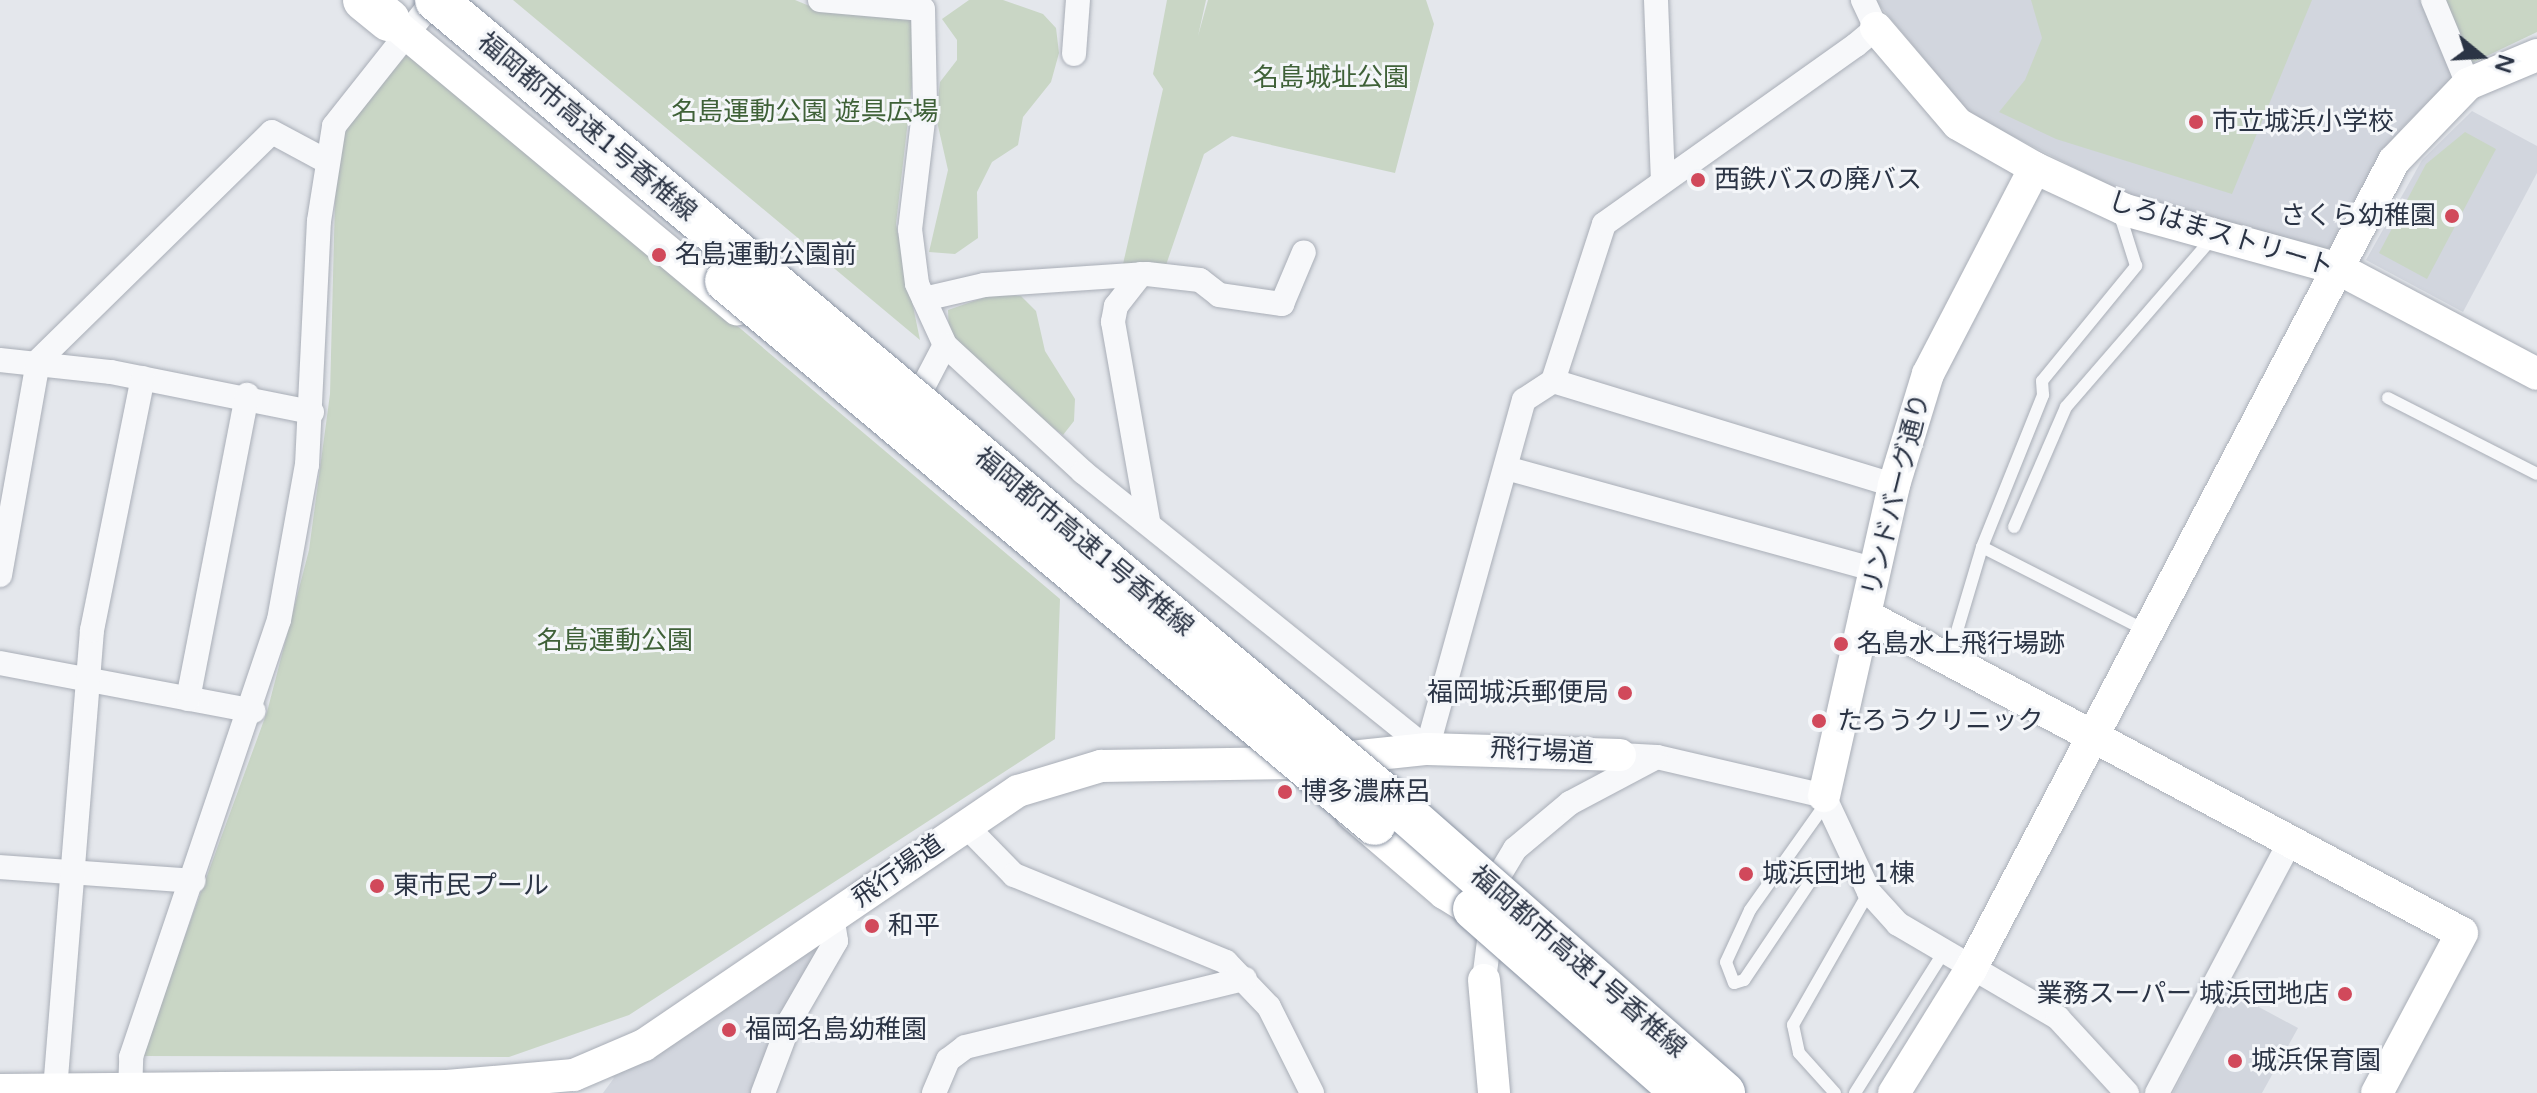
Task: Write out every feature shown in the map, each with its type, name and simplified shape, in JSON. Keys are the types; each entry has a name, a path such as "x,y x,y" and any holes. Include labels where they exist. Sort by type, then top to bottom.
{"highway":[{"name":"福岡都市高速1号香椎線","path":"435,0 1338,755 1724,1093"},
{"name":"福岡都市高速1号香椎線","path":"386,11 784,332 1364,815 1682,1093"}],"street":[{"path":"386,11 435,0"},
{"path":"449,0 653,178 925,392 1359,756 1497,879 1724,1093"},
{"path":"820,0 929,5 925,104 910,229 924,299 945,345 999,400 1427,749 1524,400 1553,381 1604,224 1663,181 1869,14"},
{"path":"1074,54 1078,0"},
{"path":"1656,0 1663,181"},
{"path":"2433,0 2468,84"},
{"path":"129,1089 131,1057 253,711 279,620 312,412 326,161 334,126 386,11"},
{"path":"386,11 890,438 1293,763 1444,893 1488,920 1682,1093"},
{"name":"しろはまストリート","path":"1869,14 1958,124 2035,168 2116,206 2339,269 2537,374"},
{"path":"1894,1093 1971,969 2394,161 2468,84 2537,55"},
{"path":"0,575 38,361 272,132 326,161"},
{"name":"リンドバーグ通り","path":"1825,800 1894,485 1928,374 2035,168"},
{"path":"924,299 984,285 1141,274 1200,280 1219,295 1282,304 1304,252"},
{"path":"1141,274 1116,306 1113,322 1148,520"},
{"path":"890,438 925,392 945,345"},
{"path":"0,360 38,361 247,395 312,412"},
{"path":"55,1090 88,680 143,378"},
{"path":"1553,381 1894,485"},
{"path":"188,699 247,395"},
{"path":"1506,468 1876,570"},
{"path":"1865,615 2462,933 2377,1093"},
{"path":"0,663 253,711"},
{"name":"飛行場道","path":"0,1090 444,1090 578,1084 644,1045 1018,791 1101,766 1293,763 1427,749 1620,755 1657,757 1825,800"},
{"path":"1494,1093 1484,980 1488,920 1497,879 1515,849 1570,803 1657,757"},
{"path":"1825,800 1869,892 1898,924 2058,1018 2125,1092"},
{"path":"965,825 1014,875 1226,962 1269,1007 1312,1093"},
{"path":"2157,1093 2290,842"},
{"path":"0,867 193,881"},
{"path":"763,1093 791,1019 836,941 832,917"},
{"path":"934,1093 948,1060 965,1047 1245,979"}],"lane":[{"path":"1949,658 1982,547 2043,395 2042,381 2136,266 2116,206"},
{"path":"2014,527 2066,407 2215,235"},
{"path":"2388,398 2537,474"},
{"path":"1982,547 2147,631"},
{"path":"1816,873 1744,980 1734,983 1726,962 1750,910 1825,800"},
{"path":"1835,1093 1799,1053 1793,1025 1869,892"},
{"path":"1855,1093 1943,953"}],"shaded area":[{"name":"市立城浜小学校","path":"1875,0 2424,0 2456,74 2402,128 2330,252 2133,197 1971,115"},
{"name":"さくら幼稚園","path":"2472,111 2537,146 2537,173 2463,312 2366,260 2422,160"},
{"name":"福岡名島幼稚園","path":"829,933 756,1093 603,1093 614,1078 608,1075"},
{"name":"城浜保育園","path":"2227,990 2298,1028 2262,1093 2173,1093"}],"green space":[{"name":"名島運動公園 遊具広場","path":"513,0 795,0 824,12 920,16 896,224 920,340"},
{"path":"969,0 1003,0 1043,14 1056,28 1059,53 1051,82 1023,117 1018,145 992,162 977,192 978,238 955,254 929,252 948,170 936,117 940,82 957,60 957,40 942,19"},
{"name":"名島城址公園","path":"1167,0 1206,0 1198,36 1208,0 1426,0 1434,24 1395,173 1232,136 1204,154 1166,265 1123,264 1163,89 1153,74"},
{"path":"2031,0 2312,0 2232,194 2056,139 1999,112 2025,80 2042,38"},
{"path":"2444,0 2537,0 2537,32 2470,64"},
{"name":"名島運動公園","path":"411,50 1060,599 1055,739 629,1015 509,1057 141,1056 267,712 309,550 330,394 336,161 349,120"},
{"path":"2465,132 2496,149 2427,279 2379,253 2426,164"},
{"path":"994,294 1021,296 1036,311 1045,351 1075,399 1074,421 1063,435 1015,400 949,332 948,310"}],"place":[{"name":"市立城浜小学校","path":"2196,122"},
{"name":"西鉄バスの廃バス","path":"1698,180"},
{"name":"さくら幼稚園","path":"2452,216"},
{"name":"名島運動公園前","path":"659,255"},
{"name":"名島水上飛行場跡","path":"1841,644"},
{"name":"福岡城浜郵便局","path":"1625,693"},
{"name":"たろうクリニック","path":"1819,721"},
{"name":"博多濃麻呂","path":"1285,792"},
{"name":"城浜団地 1棟","path":"1746,874"},
{"name":"東市民プール","path":"377,886"},
{"name":"和平","path":"872,926"},
{"name":"業務スーパー 城浜団地店","path":"2345,994"},
{"name":"福岡名島幼稚園","path":"729,1030"},
{"name":"城浜保育園","path":"2235,1061"}]}
